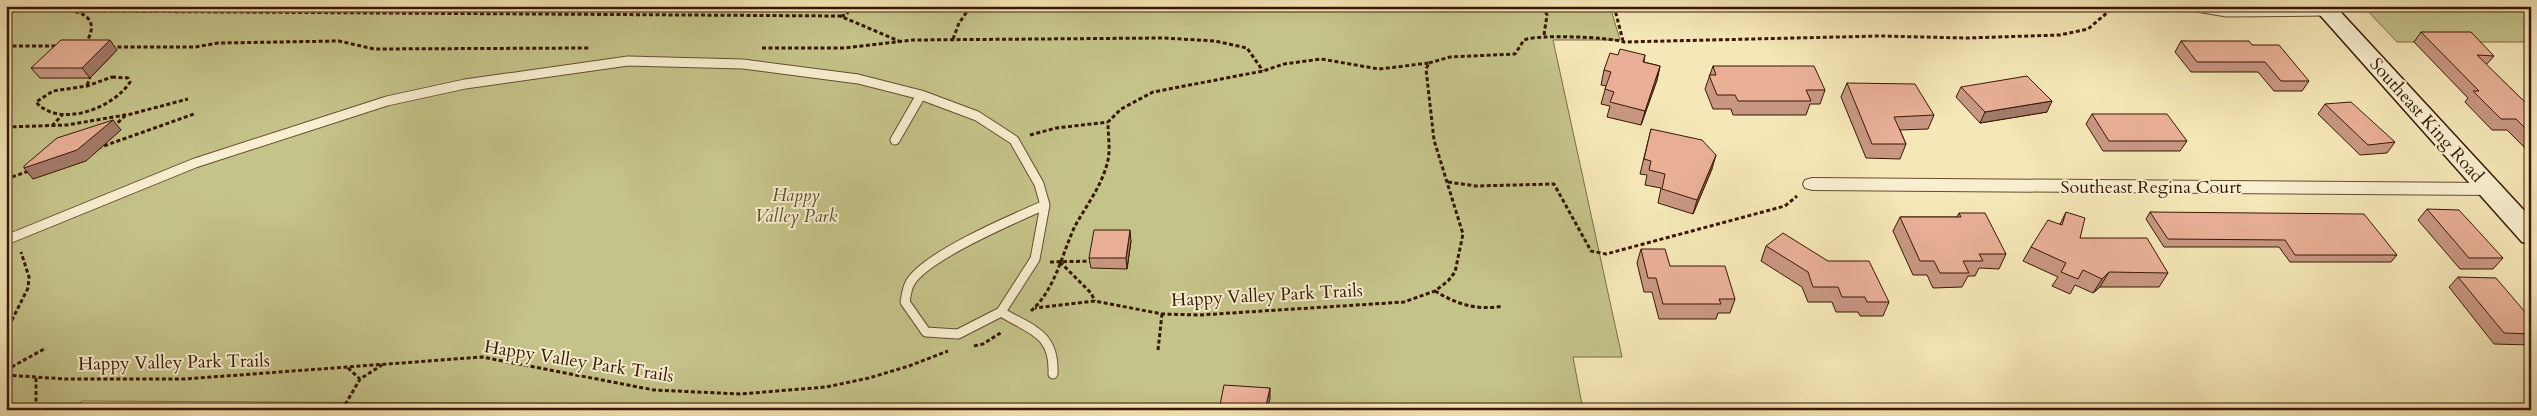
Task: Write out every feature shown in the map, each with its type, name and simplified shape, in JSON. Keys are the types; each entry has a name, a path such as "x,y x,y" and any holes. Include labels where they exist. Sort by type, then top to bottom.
{"main road":[{"name":"Southeast King Road","path":"2325,8 2531,235"}],"street":[{"name":"Southeast Regina Court","path":"1812,184 2489,189"}],"lane":[{"path":"2191,6 2227,12 2325,8"},
{"path":"6,240 195,163 387,101 465,84 628,61 742,64 858,79 922,95 977,116 1014,140 1039,184 1045,205 1035,259 1001,312 958,334 926,332 905,302 910,283 927,267 977,235 1045,205"},
{"path":"895,140 922,95"},
{"path":"1001,312 1047,338 1054,352 1053,374"}],"path":[{"path":"36,10 840,16 846,15 852,6"},
{"path":"953,39 959,22 970,6"},
{"path":"1543,6 1547,15 1544,36"},
{"path":"1614,6 1624,42"},
{"path":"1014,140 1056,128 1108,122 1120,109 1153,92 1264,71 1284,64 1320,59 1379,69 1429,63 1450,56 1515,54 1524,40 1544,36 1578,40 1611,37 1624,42 1880,36 1966,38 2060,36 2088,29 2115,6"},
{"path":"77,11 87,18 90,25 90,36 82,46"},
{"path":"840,16 900,41"},
{"name":"Happy Valley Park Trails","path":"1108,122 1108,135 1111,145 1106,167 1060,262 1058,270 1044,297 1035,308 1095,301 1162,314 1200,315 1404,302 1435,291 1455,272 1463,234 1434,140 1426,69 1429,63"},
{"path":"126,77 130,82 119,96 104,104 86,111 63,114 42,110 36,102 40,97 54,90 87,86 104,79 126,77"},
{"path":"87,86 90,78"},
{"path":"6,127 52,126 93,121 126,115 188,98"},
{"path":"52,126 63,114"},
{"path":"101,140 95,147 194,114"},
{"path":"108,129 111,129 126,115"},
{"path":"93,121 97,124"},
{"path":"6,179 31,171"},
{"path":"1448,182 1476,186 1554,184 1591,251 1606,254 1785,206"},
{"path":"6,202 10,227 29,277 28,288 6,332"},
{"path":"1060,262 1092,261"},
{"path":"1060,262 1091,293 1095,301"},
{"path":"1435,291 1459,304 1490,308 1503,306"},
{"path":"1158,350 1162,314"},
{"path":"965,348 983,344 1016,322"},
{"path":"6,370 46,348"},
{"name":"Happy Valley Park Trails","path":"6,375 36,378 113,379 267,375 482,357 497,358 614,384 700,394 765,394 856,381 933,359 956,350"},
{"path":"342,410 360,379 382,365"},
{"path":"348,368 360,379"},
{"path":"36,378 36,410"}],"green space":[{"name":"Happy Valley Park","path":"6,6 1610,6 1620,40 1553,40 1622,357 1573,357 1583,410 1020,410 1020,406 82,401 75,410 6,410"},
{"path":"2363,6 2531,6 2531,42 2397,42"}],"building":[{"path":"2421,32 2471,32 2494,56 2477,55 2531,108 2531,134 2516,119 2501,119 2473,91 2479,91"},
{"path":"61,40 110,40 82,68 31,68"},
{"path":"2181,41 2249,41 2252,45 2279,45 2309,81 2281,81 2265,62 2197,62"},
{"path":"1620,49 1645,55 1643,62 1660,66 1645,111 1610,102 1614,92 1605,89 1611,72 1604,70 1610,53 1618,55"},
{"path":"1713,66 1814,66 1825,90 1806,90 1811,101 1738,101 1735,95 1717,95 1709,75 1716,75"},
{"path":"2027,76 2052,101 1985,112 1961,87"},
{"path":"1847,83 1915,84 1934,115 1894,117 1906,144 1872,144"},
{"path":"2351,102 2395,142 2368,145 2325,104"},
{"path":"2092,114 2167,114 2187,141 2109,141"},
{"path":"113,120 77,150 24,168 57,138"},
{"path":"1651,129 1702,140 1716,155 1697,200 1662,189 1665,174 1649,170 1651,161 1644,159"},
{"path":"2427,209 2459,210 2503,258 2469,258"},
{"path":"2066,212 2085,218 2080,238 2147,238 2168,273 2109,272 2102,279 2083,270 2078,279 2061,272 2066,263 2031,247 2048,220 2062,225"},
{"path":"2150,212 2364,214 2397,255 2295,255 2285,240 2168,239"},
{"path":"1959,213 1985,213 2006,254 1979,254 1983,261 1963,261 1969,273 1940,273 1934,261 1920,261 1900,217 1961,217"},
{"path":"1094,230 1130,230 1126,258 1089,258"},
{"path":"1783,233 1828,261 1869,261 1889,302 1867,302 1865,297 1842,297 1838,287 1813,287 1808,272 1766,246"},
{"path":"1641,249 1665,249 1670,266 1725,266 1735,299 1719,299 1721,304 1663,304 1656,278 1648,278"},
{"path":"2458,277 2496,278 2531,319 2531,334 2504,333"},
{"path":"1224,385 1270,388 1265,410 1219,410"}]}
